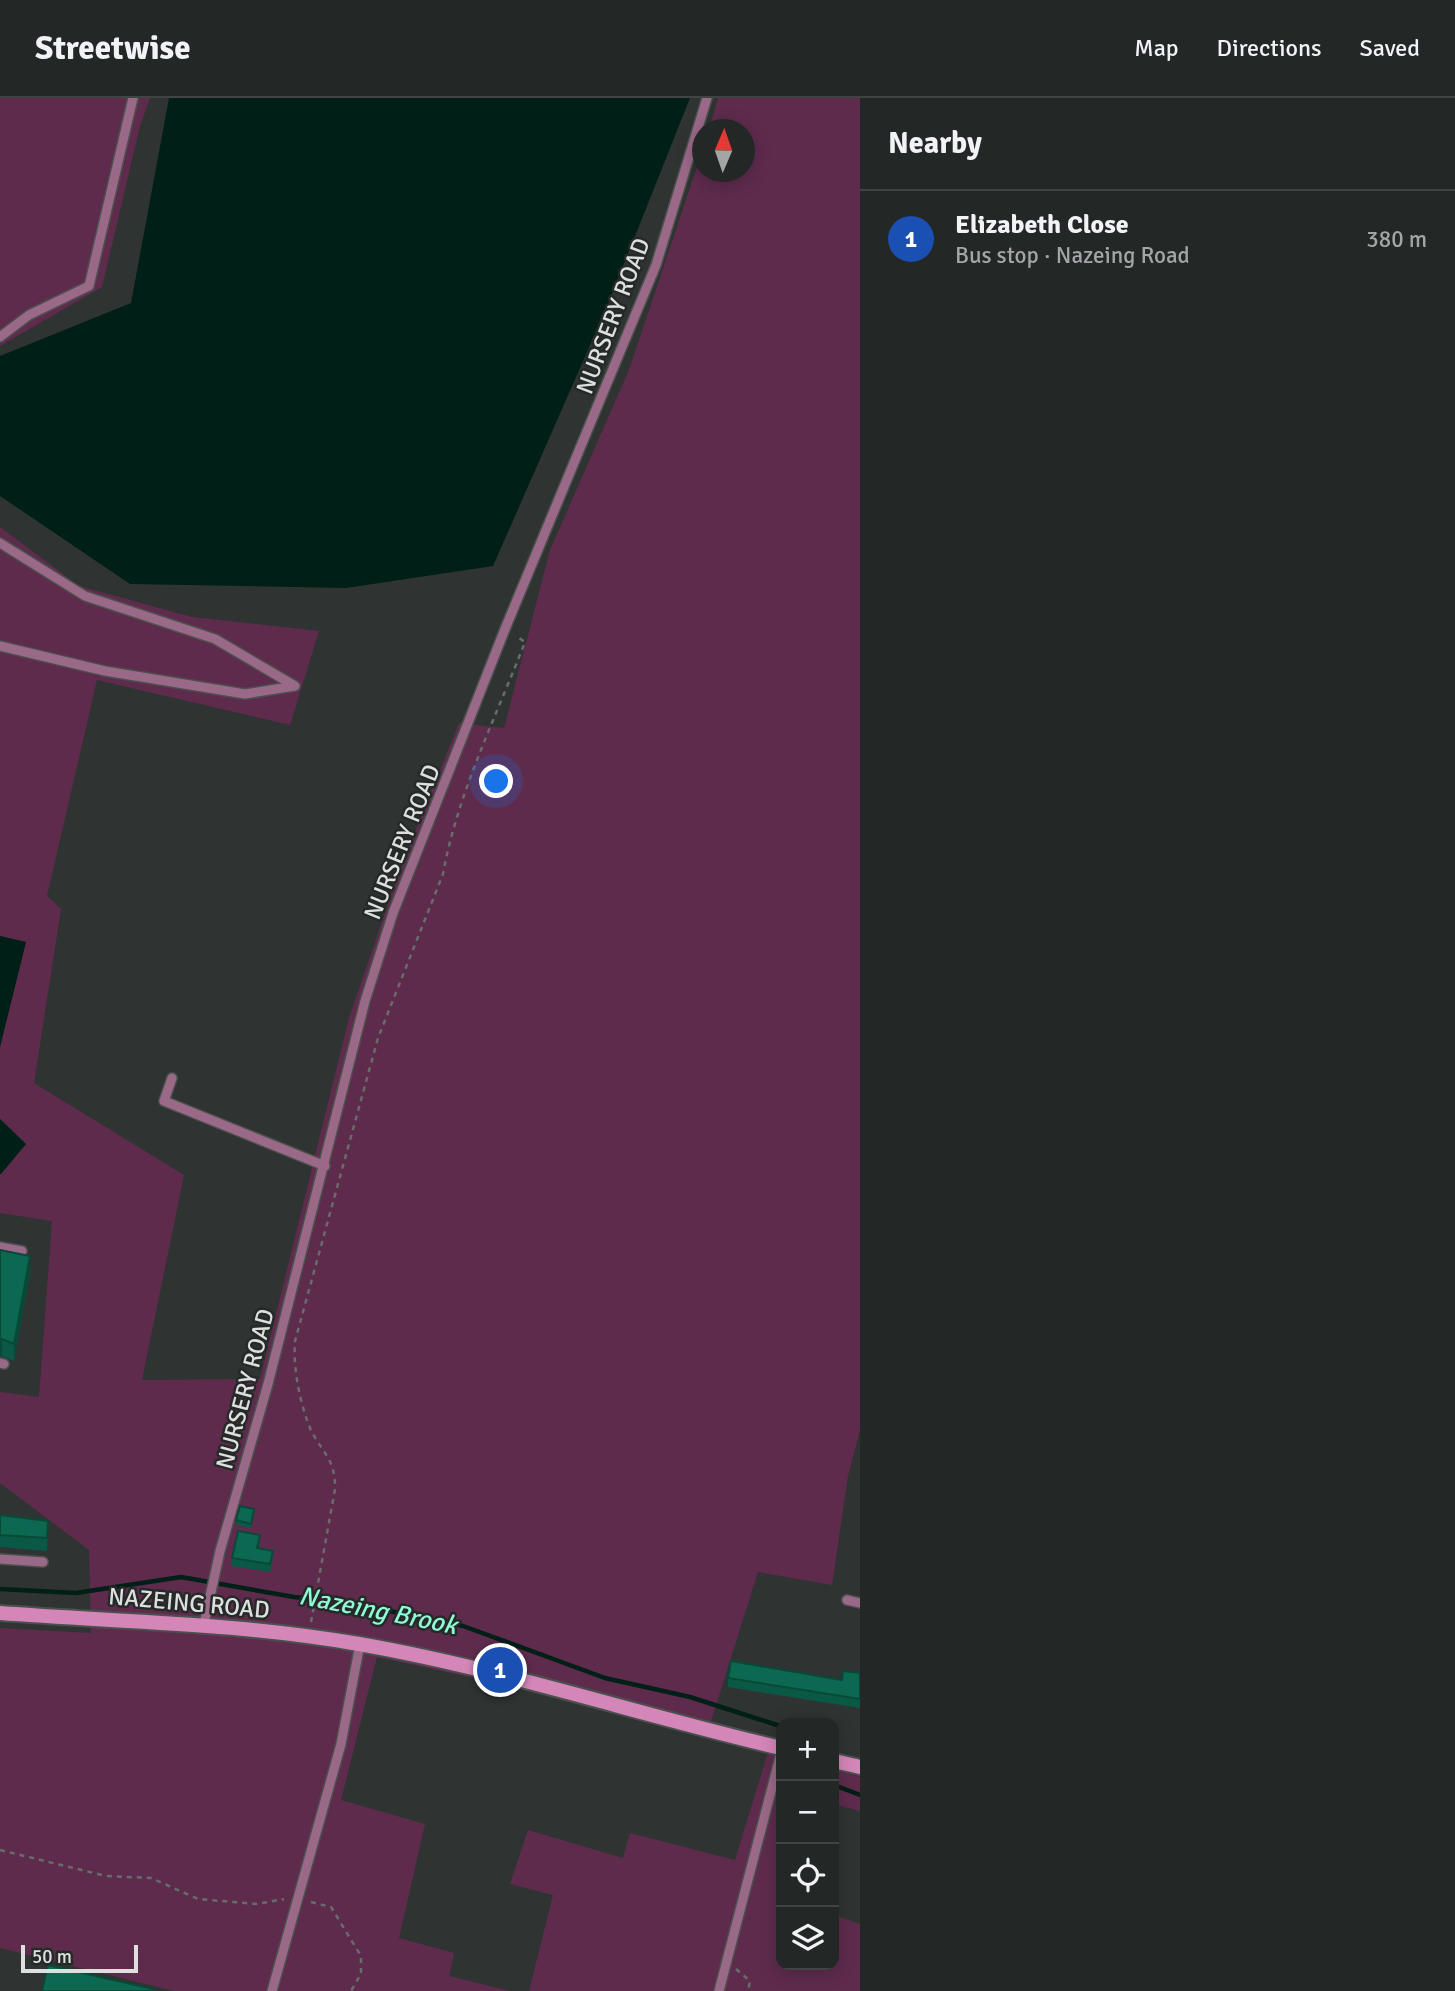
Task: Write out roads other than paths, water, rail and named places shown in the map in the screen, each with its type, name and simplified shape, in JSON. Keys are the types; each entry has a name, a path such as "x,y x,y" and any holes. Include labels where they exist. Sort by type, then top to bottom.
{"main road":[{"name":"NAZEING ROAD","path":"0,1613 204,1624 360,1644 508,1676 776,1750"},
{"path":"839,1762 860,1767"}],"lane":[{"path":"0,337 29,315 89,286 133,98"},
{"name":"NURSERY ROAD","path":"204,1624 215,1571 268,1384 365,1001 393,913 505,629 656,265 707,98"},
{"path":"0,543 85,596 215,639 295,686 245,694 105,671 0,646"},
{"path":"172,1078 164,1101 324,1166"},
{"path":"0,1247 22,1251"},
{"path":"0,1559 43,1562"},
{"path":"847,1600 860,1603"},
{"path":"272,1991 341,1744 360,1644"},
{"path":"719,1991 776,1771"}],"waterway":[{"name":"Nazeing Brook","path":"0,1589 76,1593 181,1577 294,1597 340,1601 463,1626 605,1678 690,1697 776,1725"},
{"name":"Nazeing Brook","path":"839,1787 860,1795"}],"place":[{"name":"Elizabeth Close","path":"500,1670"}]}
